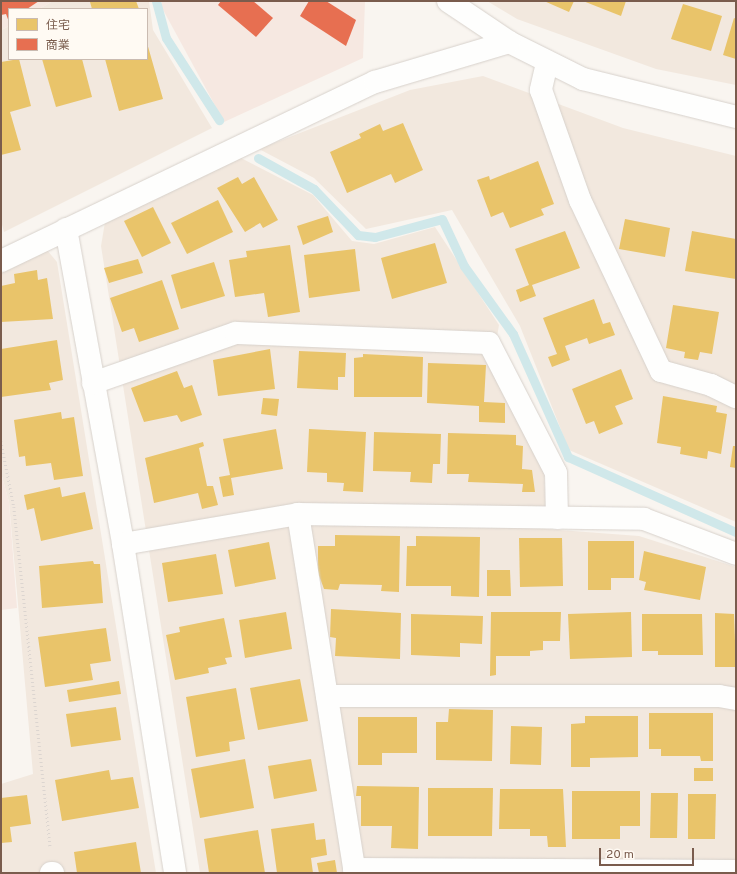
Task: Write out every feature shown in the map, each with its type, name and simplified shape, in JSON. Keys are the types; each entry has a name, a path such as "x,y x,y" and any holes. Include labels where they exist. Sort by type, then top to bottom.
{"street":[{"path":"448,1 509,42 547,63 627,93 736,117"},
{"path":"1,261 375,82 509,42"},
{"path":"547,63 541,90 580,200 660,371 712,384 736,397"},
{"path":"66,229 122,544 175,873"},
{"path":"93,383 236,333 489,343 556,473 557,518"},
{"path":"122,544 298,514 644,519 736,554"},
{"path":"298,514 354,871 736,871"},
{"path":"327,696 719,696 736,700"}],"path":[{"path":"1,441 14,507 38,759 53,873"}],"shaded area":[{"path":"1,1 53,1 41,8 8,8 8,26 1,30"},
{"path":"53,1 149,1 153,30 212,128 4,232 1,221 1,30 8,26 8,60 148,60 148,8 41,8"},
{"path":"162,1 365,1 363,58 224,122 161,6"},
{"path":"487,1 736,1 736,85 656,69 517,19"},
{"path":"483,76 623,128 736,156 736,522 569,450 520,326 452,210 366,229 314,178 259,149 410,90"},
{"path":"241,158 313,195 352,241 374,244 435,227 499,325 492,365 544,468 546,529 639,536 736,567 736,873 200,873 101,246 105,222"},
{"path":"47,250 57,262 156,873 1,873 1,784 33,774 9,502 1,473 1,273"},
{"path":"1,473 9,502 17,608 1,610"}],"building: 住宅":[{"path":"136,1 139,8 92,8 90,2"},
{"path":"544,1 574,1 569,12"},
{"path":"583,1 626,1 621,16"},
{"path":"683,4 722,16 711,51 671,39"},
{"path":"734,18 736,19 736,59 723,55"},
{"path":"148,46 163,99 119,111 105,60 148,60"},
{"path":"19,60 31,106 10,112 21,150 1,155 1,62"},
{"path":"42,60 82,60 92,97 56,107"},
{"path":"403,123 423,170 395,183 391,174 347,193 330,152 361,138 359,134 380,124 383,131"},
{"path":"538,161 554,204 541,209 544,215 510,228 503,212 491,217 477,180 489,176 490,180"},
{"path":"238,177 242,184 254,177 278,220 263,228 260,223 245,232 217,188"},
{"path":"218,200 233,232 187,254 171,223"},
{"path":"153,207 171,243 142,257 124,221"},
{"path":"328,216 333,232 303,245 297,226"},
{"path":"625,219 670,228 665,257 619,249"},
{"path":"565,231 580,268 532,285 536,296 520,302 516,290 529,285 515,249"},
{"path":"692,231 736,239 736,279 685,271"},
{"path":"435,243 447,283 392,299 381,258"},
{"path":"290,245 300,312 268,317 264,293 235,297 229,260 247,257 246,251"},
{"path":"355,249 360,291 309,298 304,255"},
{"path":"138,259 143,273 109,283 104,268"},
{"path":"214,262 225,296 181,309 171,275"},
{"path":"37,270 38,280 47,278 53,319 1,322 1,286 15,283 14,274"},
{"path":"162,280 179,329 139,342 134,328 122,332 110,298"},
{"path":"594,299 603,324 610,322 615,335 589,344 587,338 565,346 570,360 552,367 548,357 557,354 543,318"},
{"path":"673,305 719,312 712,354 700,352 698,360 684,358 685,352 666,348"},
{"path":"57,340 63,380 49,383 51,390 1,397 1,349"},
{"path":"270,349 275,389 218,396 213,360"},
{"path":"299,351 346,353 345,377 338,377 338,390 297,388"},
{"path":"363,354 423,357 422,397 354,397 354,358 363,357"},
{"path":"428,363 486,365 484,402 505,403 505,423 479,422 479,406 427,403"},
{"path":"621,369 633,399 615,406 623,424 599,434 594,421 586,424 572,389"},
{"path":"177,371 184,388 192,385 202,415 181,422 177,415 144,422 131,388"},
{"path":"663,396 717,406 716,412 727,414 721,454 708,451 707,459 680,454 681,447 657,443"},
{"path":"263,398 279,399 277,416 261,414"},
{"path":"61,412 62,419 74,417 83,476 54,480 51,463 26,466 25,456 19,457 14,420"},
{"path":"276,429 283,469 231,478 234,495 223,497 219,477 230,475 223,439"},
{"path":"309,429 366,432 363,492 343,491 344,483 327,482 327,473 307,472"},
{"path":"374,432 441,434 440,464 433,464 432,483 410,482 411,472 373,471"},
{"path":"448,433 516,435 516,445 523,446 522,469 532,470 535,492 522,492 523,484 468,482 469,474 447,474"},
{"path":"203,442 204,446 199,448 207,486 213,486 218,505 202,509 198,493 154,503 145,458"},
{"path":"733,446 736,446 736,468 730,467"},
{"path":"60,487 62,497 85,492 93,529 41,541 34,508 27,510 24,495"},
{"path":"335,535 400,536 399,592 381,591 382,585 340,584 338,590 324,589 318,573 318,546 335,546"},
{"path":"416,536 480,537 479,597 451,596 451,586 406,586 407,546 416,546"},
{"path":"519,538 562,538 563,586 520,587"},
{"path":"588,541 634,541 634,578 611,578 611,590 588,590"},
{"path":"269,542 276,579 235,587 228,550"},
{"path":"644,551 706,567 700,600 644,590 646,582 639,580"},
{"path":"216,554 223,594 168,602 162,563"},
{"path":"93,561 94,564 100,564 103,603 42,608 39,566"},
{"path":"487,570 510,570 511,596 487,596"},
{"path":"331,609 401,613 400,659 335,656 336,638 330,637"},
{"path":"286,612 292,649 245,658 239,620"},
{"path":"491,612 561,612 560,641 543,641 543,650 530,651 530,656 496,656 496,675 490,676"},
{"path":"631,612 632,657 570,659 568,614"},
{"path":"715,613 734,614 736,667 715,667"},
{"path":"411,614 483,616 482,644 460,643 460,657 411,655"},
{"path":"642,614 702,614 703,655 658,655 658,651 642,651"},
{"path":"224,618 232,657 225,658 227,664 208,668 209,673 175,680 166,635 180,632 179,627"},
{"path":"106,628 111,661 90,664 93,680 45,687 38,637"},
{"path":"300,679 308,721 258,730 250,688"},
{"path":"119,681 121,694 69,702 67,690"},
{"path":"236,688 245,739 229,742 230,751 196,757 186,697"},
{"path":"116,707 121,740 71,747 66,714"},
{"path":"449,709 493,710 492,761 436,760 436,722 448,722"},
{"path":"649,713 713,713 713,761 701,761 700,756 661,756 661,749 649,749"},
{"path":"585,716 638,716 638,757 590,758 590,767 571,767 571,724 585,723"},
{"path":"358,717 417,717 417,753 382,753 382,765 358,765"},
{"path":"511,726 542,727 541,765 510,764"},
{"path":"245,759 254,808 200,818 191,769"},
{"path":"311,759 317,791 274,799 268,766"},
{"path":"694,768 713,768 713,781 694,781"},
{"path":"109,770 111,780 133,777 139,808 62,821 55,780"},
{"path":"357,786 419,787 418,849 391,848 392,826 361,826 361,796 356,796"},
{"path":"428,788 493,788 492,836 428,836"},
{"path":"500,789 563,789 566,847 548,847 547,836 530,836 530,829 499,829"},
{"path":"572,791 640,791 640,826 620,826 620,839 572,839"},
{"path":"651,793 678,793 677,838 650,838"},
{"path":"688,794 716,794 715,839 688,839"},
{"path":"27,795 31,824 10,827 12,842 1,843 1,798"},
{"path":"314,823 316,840 325,839 327,855 311,858 313,873 277,873 271,829"},
{"path":"258,830 265,873 209,873 204,839"},
{"path":"136,842 141,873 77,873 74,852"},
{"path":"335,860 337,873 319,873 317,863"}],"building: 商業":[{"path":"1,1 39,1 28,8 8,8 8,19 6,14 1,15"},
{"path":"221,1 253,1 273,18 256,37 218,5"},
{"path":"309,1 326,1 356,20 346,46 300,16"}],"waterway":[{"path":"156,1 166,38 219,120"},
{"path":"258,158 314,189 358,235 375,237 442,219 464,266 513,334 568,457 736,532"}]}
